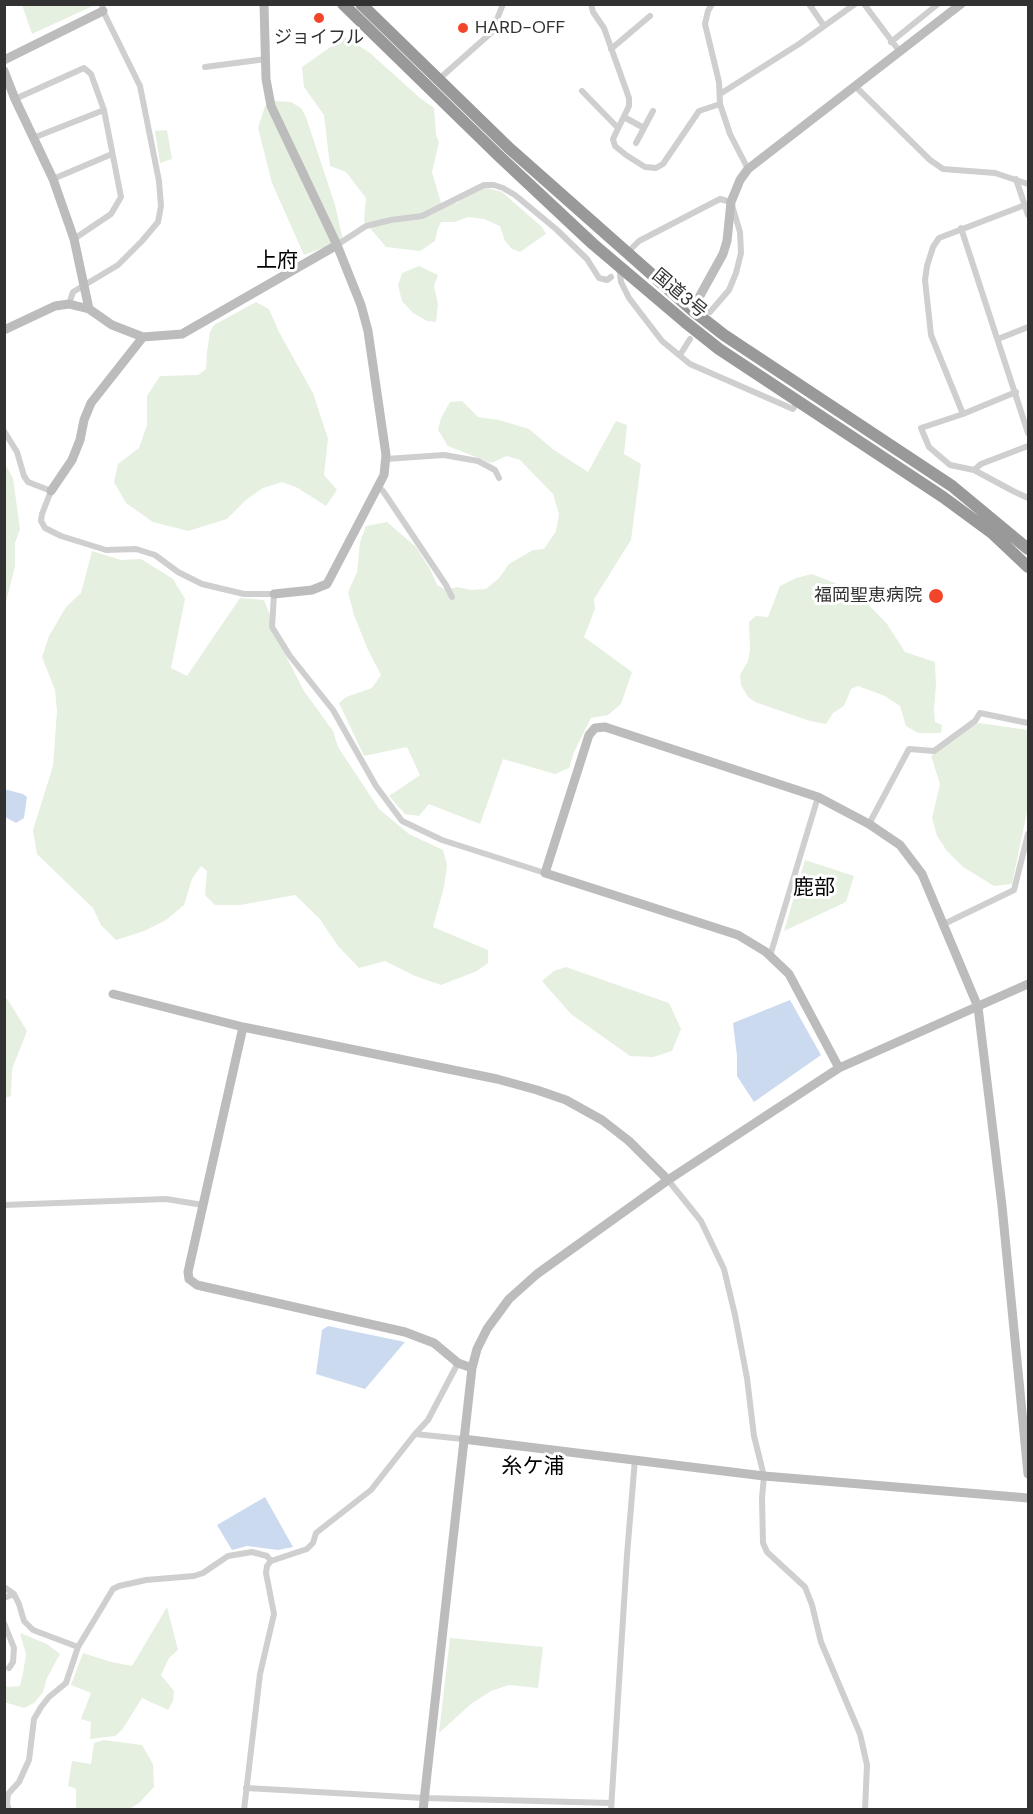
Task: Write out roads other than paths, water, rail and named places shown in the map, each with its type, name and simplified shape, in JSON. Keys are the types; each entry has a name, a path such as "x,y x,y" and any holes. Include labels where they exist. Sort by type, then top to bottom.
{"highway":[{"name":"国道3号","path":"343,4 499,156 620,267 719,349 944,497 992,533 1029,567"},
{"name":"国道3号","path":"361,4 509,148 692,310 724,335 952,486 1029,549"}],"street":[{"path":"143,337 92,403 84,420 80,440 72,460 51,491 42,514 41,521 45,528 61,536 106,550 136,549 155,555 178,572 202,584 244,594 312,590 327,584 384,475 386,459 368,331 351,276 272,106 266,79 264,4"},
{"path":"439,80 492,32 503,4"},
{"path":"591,4 593,12 604,28 629,98 624,117 613,139 615,146 645,167 656,168 663,164 699,111 720,104"},
{"path":"712,4 705,24 719,82 720,104 730,134 748,169"},
{"path":"809,4 824,26"},
{"path":"720,94 855,4"},
{"path":"864,4 900,52"},
{"path":"891,42 938,4"},
{"path":"692,310 723,254 727,241 731,202 740,180 748,169 928,32 961,4"},
{"path":"4,60 103,8 140,86 159,181 161,206 158,222 118,265 73,292 69,304"},
{"path":"611,48 650,16"},
{"path":"917,21 928,32"},
{"path":"205,67 266,59"},
{"path":"15,99 84,68 91,74 104,110 121,197 111,214 74,239"},
{"path":"4,71 53,179 74,239 89,309"},
{"path":"855,86 930,160 943,169 995,173 1029,184"},
{"path":"582,91 618,128"},
{"path":"33,138 104,110"},
{"path":"636,143 653,111"},
{"path":"624,117 644,128"},
{"path":"53,179 112,154"},
{"path":"1016,179 1029,215"},
{"path":"4,330 55,306 69,304 89,309 112,325 143,337 182,334 366,226 422,216 484,185 494,185 515,195 556,229 587,259 599,278 607,280 611,277"},
{"path":"632,248 639,241 720,199 731,202"},
{"path":"710,312 729,290 741,253 740,232 731,202"},
{"path":"963,414 931,335 925,280 927,266 933,247 939,238 1025,205"},
{"path":"961,228 1029,433"},
{"path":"620,267 621,282 629,298 662,341 690,364 793,409 798,401"},
{"path":"998,339 1029,327"},
{"path":"680,355 690,339"},
{"path":"1016,392 921,428 929,447 950,465 974,470 1029,498"},
{"path":"4,431 17,452 28,482 51,491"},
{"path":"974,470 981,464 1029,446"},
{"path":"386,459 444,455 478,460 495,470 499,478"},
{"path":"378,486 452,597"},
{"path":"274,594 272,627 300,670 333,710 376,786 402,821 442,840 738,935 770,956 789,974 839,1068"},
{"path":"869,824 909,748 934,751 975,721 980,713 1029,723"},
{"path":"545,873 589,735 595,728 604,727 818,798 869,824 900,845 921,874 978,1007 1002,1206 1029,1474"},
{"path":"770,956 818,798"},
{"path":"944,924 1014,890 1029,834"},
{"path":"423,1809 472,1368 477,1349 487,1329 509,1299 537,1274 668,1179 839,1068 1029,984"},
{"path":"113,994 243,1027 497,1079 566,1100 602,1120 629,1141 668,1179 701,1221 724,1269 747,1378 754,1436 764,1476 763,1543 767,1552 805,1587 821,1642 860,1734 867,1765 865,1809"},
{"path":"243,1027 188,1272 193,1284 405,1332 434,1343 458,1363 472,1368"},
{"path":"4,1205 166,1199 203,1205"},
{"path":"244,1809 260,1674 274,1614 266,1573 267,1566 271,1561 307,1550 313,1543 316,1533 371,1490 428,1420 458,1363"},
{"path":"415,1434 764,1476 1029,1498"},
{"path":"246,1788 611,1806 627,1555 636,1459"},
{"path":"9,1809 8,1794 19,1782 29,1760 34,1719 49,1696 66,1683 78,1647 109,1594 119,1586 146,1580 194,1576 203,1573 228,1556 252,1552 267,1556 271,1561"},
{"path":"4,1587 14,1594 24,1621 33,1629 78,1647"},
{"path":"4,1598 14,1594"},
{"path":"4,1623 14,1648 13,1662 9,1668"}],"water":[{"path":"4,789 27,797 24,818 16,823 5,817"},
{"path":"790,1000 821,1055 754,1102 737,1076 733,1023"},
{"path":"328,1326 405,1342 365,1389 316,1374 322,1330"},
{"path":"265,1497 293,1547 278,1550 247,1546 232,1550 217,1525"}],"place":[{"name":"ジョイフル","path":"319,18"},
{"name":"HARD-OFF","path":"463,28"},
{"name":"福岡聖恵病院","path":"936,596"}],"district":[{"name":"上府","path":"277,261"},
{"name":"鹿部","path":"814,888"},
{"name":"糸ケ浦","path":"533,1467"}]}
